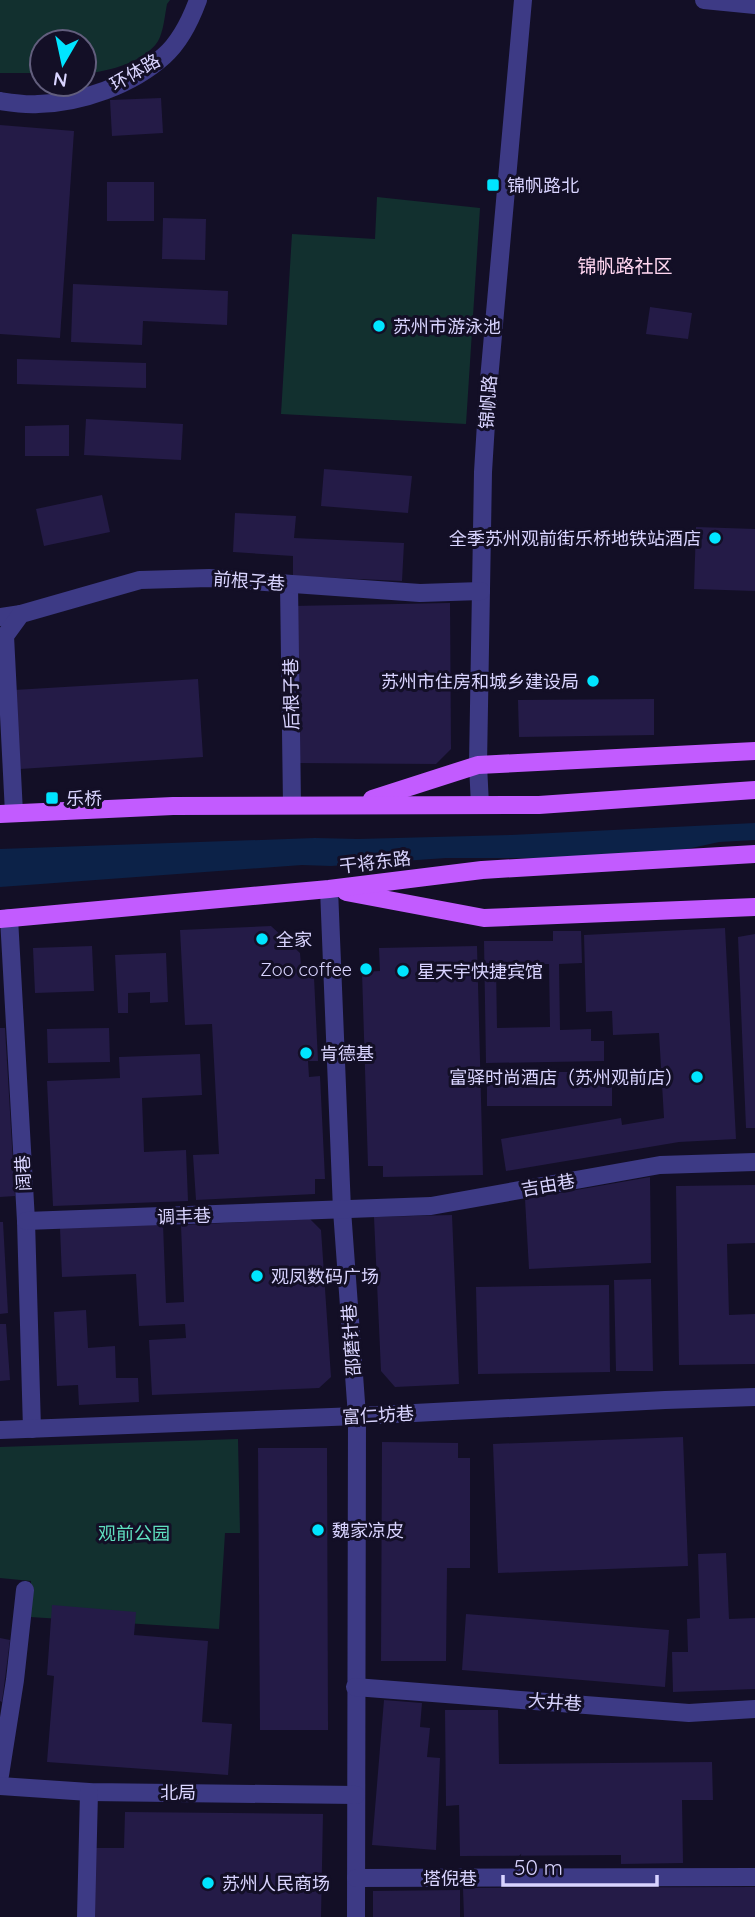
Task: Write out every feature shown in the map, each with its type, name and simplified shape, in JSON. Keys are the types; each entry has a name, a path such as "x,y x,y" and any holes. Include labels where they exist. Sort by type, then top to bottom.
{"main road":[{"path":"355,804 478,765 755,751"},
{"path":"7,813 173,806 539,805 755,790"},
{"name":"干将东路","path":"5,919 329,889 482,870 755,855"},
{"path":"329,889 484,918 755,907"}],"street":[{"name":"环体路","path":"0,101 22,104 55,103 108,89 131,78 166,54 193,14 198,0"},
{"name":"锦帆路","path":"480,805 478,765 483,472 523,0"},
{"path":"704,0 755,5"},
{"name":"前根子巷","path":"0,617 21,614 140,580 209,578 420,593 481,591"},
{"name":"后根子巷","path":"289,584 292,805"},
{"path":"7,813 5,636 21,614"},
{"name":"邵磨针巷","path":"329,889 342,1210 357,1416 356,1917"},
{"name":"阔巷","path":"5,919 26,1222 32,1429"},
{"name":"吉由巷","path":"342,1210 431,1206 660,1165 755,1162"},
{"name":"调丰巷","path":"26,1222 342,1210"},
{"name":"富仁坊巷","path":"0,1430 755,1397"},
{"path":"0,1768 15,1680 25,1590"},
{"name":"大井巷","path":"355,1687 689,1713 755,1709"},
{"name":"北局","path":"0,1786 89,1792 356,1795"},
{"path":"86,1917 89,1792"},
{"name":"塔倪巷","path":"356,1878 755,1877"}],"green space":[{"path":"0,0 170,0 160,37 155,45 127,64 98,72 98,28 28,28 28,73 0,73"},
{"name":"苏州市游泳池","path":"377,197 480,208 466,424 281,414 292,234 375,239"},
{"name":"观前公园","path":"238,1439 240,1533 225,1533 219,1629 30,1617 31,1581 0,1578 0,1447"}],"water":[{"path":"755,823 755,840 719,842 687,849 544,858 446,858 331,866 302,865 0,887 0,849 315,838 511,835"}],"building":[{"path":"161,98 163,133 112,136 110,100"},
{"path":"0,125 74,131 60,338 0,334"},
{"path":"107,182 154,182 154,221 107,221"},
{"path":"163,218 206,219 205,260 162,259"},
{"path":"73,284 228,291 227,325 143,321 142,345 71,342"},
{"path":"650,307 692,313 688,339 646,334"},
{"path":"17,359 146,363 146,388 17,384"},
{"path":"86,419 183,424 181,460 84,455"},
{"path":"69,425 69,456 25,456 25,426"},
{"path":"324,469 412,476 408,513 321,506"},
{"path":"102,495 110,532 44,546 36,509"},
{"path":"235,513 296,516 294,538 404,543 402,581 293,576 293,556 233,552"},
{"path":"696,527 755,529 755,591 694,589"},
{"path":"450,603 451,749 436,764 295,763 292,606"},
{"path":"198,679 203,757 20,769 14,690"},
{"path":"654,699 654,735 519,737 518,700"},
{"path":"271,926 300,953 302,977 314,977 318,1061 308,1061 309,1077 320,1076 325,1179 315,1179 315,1194 196,1200 193,1155 219,1154 212,1024 185,1025 180,930"},
{"name":"富驿时尚酒店（苏州观前店）","path":"725,928 736,1139 679,1142 506,1171 501,1139 621,1118 622,1125 664,1118 659,1033 613,1035 612,1011 586,1012 584,935"},
{"path":"553,931 581,931 582,963 559,964 560,1030 591,1029 591,1041 604,1041 604,1061 486,1063 484,941 553,941","holes":["549,964 550,1027 497,1028 496,965"]},
{"path":"755,934 755,1128 746,1128 738,937"},
{"path":"92,946 94,991 35,993 33,948"},
{"path":"477,946 483,1175 383,1177 383,1166 368,1166 362,972 380,971 379,948"},
{"path":"166,953 168,1002 150,1003 150,992 128,993 128,1013 118,1013 115,955"},
{"path":"0,1028 5,1028 15,1196 0,1197"},
{"path":"109,1028 110,1062 48,1063 47,1029"},
{"path":"200,1054 202,1095 142,1098 144,1152 186,1150 188,1201 53,1206 47,1081 120,1078 119,1057"},
{"path":"487,1072 612,1072 612,1106 487,1106"},
{"path":"650,1177 651,1263 529,1269 525,1199"},
{"path":"755,1185 755,1243 727,1244 729,1315 755,1314 755,1364 679,1365 676,1186"},
{"path":"452,1215 459,1384 395,1387 381,1371 374,1217"},
{"name":"观凤数码广场","path":"310,1219 321,1230 331,1377 319,1388 152,1395 149,1340 186,1338 185,1324 139,1326 136,1274 62,1277 60,1228 163,1224 166,1303 184,1302 181,1225"},
{"path":"0,1222 3,1222 8,1313 0,1314"},
{"path":"651,1279 653,1371 616,1371 614,1280"},
{"path":"609,1285 610,1372 478,1374 476,1287"},
{"path":"86,1310 88,1348 115,1346 116,1378 138,1378 139,1402 79,1405 78,1385 57,1386 54,1312"},
{"path":"0,1324 6,1324 10,1380 0,1381"},
{"path":"683,1437 688,1566 498,1573 493,1444"},
{"path":"382,1442 458,1443 458,1458 470,1458 470,1568 447,1568 446,1661 381,1661"},
{"path":"258,1448 327,1448 328,1730 260,1730"},
{"path":"726,1553 729,1619 755,1618 755,1689 673,1692 672,1652 688,1652 687,1619 700,1618 698,1554"},
{"path":"52,1605 136,1612 134,1635 208,1641 202,1722 232,1724 228,1775 47,1762 54,1676 47,1675"},
{"path":"466,1614 669,1630 665,1687 462,1670"},
{"path":"0,1638 10,1640 2,1702 0,1701"},
{"path":"384,1700 422,1703 420,1727 430,1728 427,1757 440,1758 436,1850 372,1845"},
{"path":"445,1710 498,1710 499,1764 712,1762 713,1800 682,1800 683,1863 621,1864 621,1855 460,1856 459,1805 446,1806"},
{"name":"苏州人民商场","path":"125,1812 323,1814 321,1917 94,1917 95,1848 124,1848"},
{"path":"755,1887 755,1917 464,1917 463,1888"},
{"path":"460,1890 460,1917 373,1917 373,1891"}],"place":[{"name":"锦帆路北","path":"493,185"},
{"name":"苏州市游泳池","path":"379,326"},
{"name":"全季苏州观前街乐桥地铁站酒店","path":"715,538"},
{"name":"苏州市住房和城乡建设局","path":"593,681"},
{"name":"乐桥","path":"52,798"},
{"name":"全家","path":"262,939"},
{"name":"Zoo coffee","path":"366,969"},
{"name":"星天宇快捷宾馆","path":"403,971"},
{"name":"肯德基","path":"306,1053"},
{"name":"富驿时尚酒店（苏州观前店）","path":"697,1077"},
{"name":"观凤数码广场","path":"257,1276"},
{"name":"魏家凉皮","path":"318,1530"},
{"name":"苏州人民商场","path":"208,1883"}],"district":[{"name":"锦帆路社区","path":"625,266"}]}
